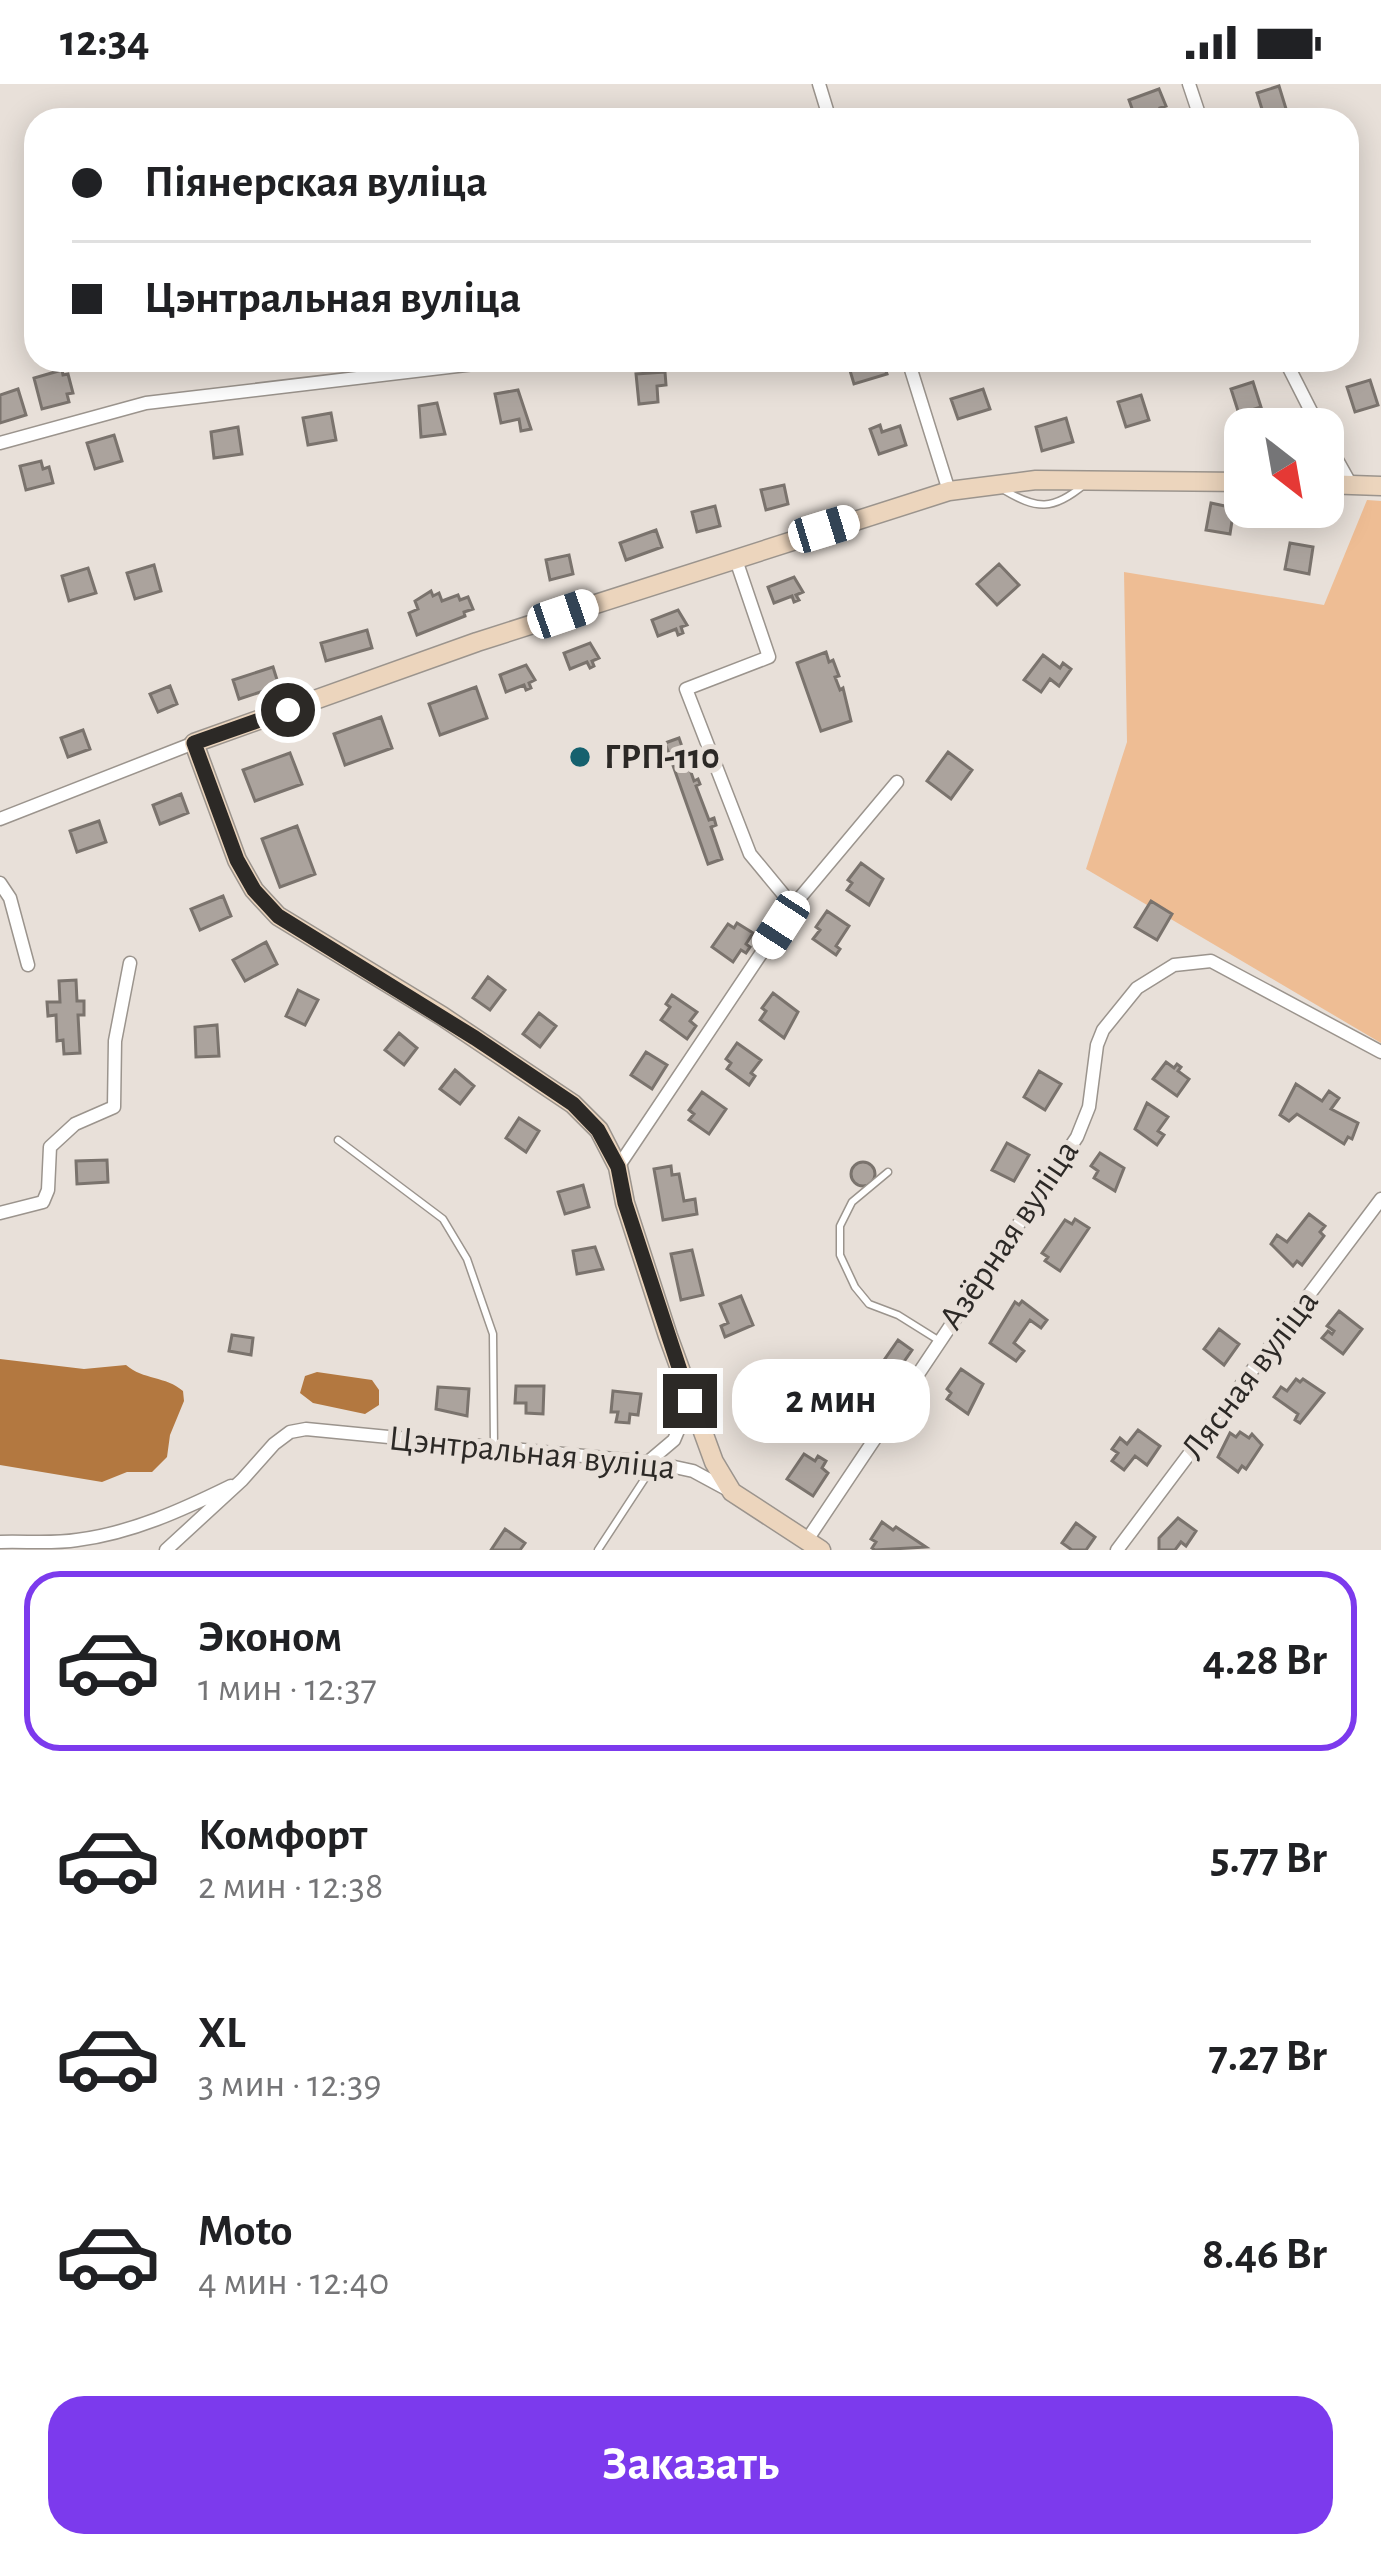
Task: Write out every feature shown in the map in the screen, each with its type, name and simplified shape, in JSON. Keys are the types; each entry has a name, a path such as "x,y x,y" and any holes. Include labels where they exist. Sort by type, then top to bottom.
{"street":[{"path":"0,443 146,403 407,372"},
{"path":"912,372 950,491"},
{"path":"1291,372 1310,408"},
{"path":"1344,472 1351,485"},
{"path":"0,819 194,743 477,642 950,491 1092,479 1224,482"},
{"path":"1344,485 1381,486"},
{"path":"735,556 769,656 686,688 750,854 794,906"},
{"name":"Цэнтральная вуліца","path":"194,743 237,860 265,904 292,927 442,1016 573,1104 598,1130 618,1167 625,1203 690,1401 731,1492"},
{"path":"618,1167 794,906 897,782"},
{"path":"0,883 10,898 28,964"},
{"name":"Азёрная вуліца","path":"814,1545 938,1340 1084,1124 1097,1045 1118,1008 1137,988 1174,965 1211,961 1381,1052"},
{"path":"0,1213 43,1202 50,1147 75,1124 114,1107 115,1041 130,963"},
{"name":"Лясная вуліца","path":"1117,1550 1381,1199"},
{"path":"652,1462 674,1440 690,1401"},
{"name":"Цэнтральная вуліца","path":"166,1550 290,1432 652,1462 693,1471 814,1545"},
{"path":"0,1543 75,1541 125,1529 173,1515 242,1480"}],"lane":[{"path":"338,1140 443,1219 456,1235 493,1334 494,1447"},
{"path":"888,1172 851,1202 840,1226 840,1255 869,1304 898,1315 938,1340"},
{"path":"598,1550 652,1462"}],"shaded area":[{"path":"1367,500 1381,501 1381,1043 1086,869 1127,742 1124,572 1324,605"},
{"path":"0,1359 84,1369 126,1365 176,1386 183,1391 184,1401 167,1457 152,1472 127,1472 102,1482 0,1465"},
{"path":"317,1372 372,1380 379,1390 379,1405 365,1414 313,1403 300,1393 305,1376"}],"building":[{"path":"1279,86 1286,108 1262,108 1257,93"},
{"path":"1159,89 1166,106 1132,108 1129,100"},
{"path":"665,372 666,385 657,386 658,402 639,404 636,374"},
{"path":"850,372 887,374 854,384"},
{"path":"68,374 73,393 67,394 69,402 42,409 34,378"},
{"path":"1370,380 1378,405 1355,412 1347,387"},
{"path":"1253,382 1261,407 1237,408 1231,389"},
{"path":"18,389 26,415 0,423 0,395"},
{"path":"983,389 990,409 958,419 951,399"},
{"path":"518,390 531,429 521,431 519,419 501,423 495,394"},
{"path":"1141,395 1149,420 1126,427 1118,402"},
{"path":"437,403 445,434 421,437 419,406"},
{"path":"331,413 336,440 308,445 303,418"},
{"path":"1066,418 1073,442 1042,451 1036,427"},
{"path":"880,425 882,432 900,426 906,445 879,454 870,429"},
{"path":"238,427 242,454 214,458 211,432"},
{"path":"114,435 122,461 95,469 87,443"},
{"path":"41,461 43,469 49,467 53,483 26,490 20,466"},
{"path":"784,485 788,504 766,510 761,490"},
{"path":"1211,503 1224,506 1224,528 1231,528 1230,534 1206,530"},
{"path":"715,506 720,526 697,532 692,512"},
{"path":"656,530 662,547 626,560 620,543"},
{"path":"1290,543 1313,547 1309,574 1285,569"},
{"path":"569,555 573,574 550,580 546,560"},
{"path":"999,564 1019,585 997,605 977,584"},
{"path":"154,565 161,591 135,599 127,573"},
{"path":"88,568 96,593 69,601 62,576"},
{"path":"794,577 803,592 796,595 799,600 794,602 792,596 774,603 768,587"},
{"path":"431,591 433,596 439,593 442,601 468,597 473,609 417,635 409,613 418,609 415,601"},
{"path":"678,610 687,625 681,627 683,633 678,635 676,629 658,636 652,620"},
{"path":"367,630 372,648 326,661 321,643"},
{"path":"590,643 599,658 592,661 594,666 590,668 587,662 570,669 564,653"},
{"path":"826,652 839,676 835,677 840,690 843,688 851,721 821,731 797,663"},
{"path":"1043,655 1060,668 1063,663 1071,669 1059,686 1050,679 1041,692 1024,680"},
{"path":"526,665 535,680 529,683 531,688 526,690 524,685 506,692 500,675"},
{"path":"273,667 279,686 239,699 233,680"},
{"path":"170,686 177,704 158,712 150,694"},
{"path":"476,687 487,718 440,735 429,704"},
{"path":"381,717 392,748 345,765 334,734"},
{"path":"83,730 90,749 68,757 61,738"},
{"path":"679,738 694,781 700,784 696,786 709,820 714,818 716,825 711,827 722,859 708,864 665,743"},
{"path":"948,752 972,770 951,799 927,781"},
{"path":"290,753 302,784 255,801 243,770"},
{"path":"181,794 188,813 160,824 153,805"},
{"path":"99,821 106,842 77,852 70,831"},
{"path":"297,826 315,874 280,887 262,839"},
{"path":"861,863 883,879 869,905 847,890 852,883 848,880"},
{"path":"223,896 231,916 200,930 191,909"},
{"path":"1151,901 1172,914 1157,940 1135,927"},
{"path":"827,911 849,926 836,946 840,949 836,955 813,939"},
{"path":"737,923 753,933 746,953 741,950 733,962 712,947 728,924 734,928"},
{"path":"266,942 277,964 245,981 233,960"},
{"path":"488,977 505,990 490,1010 473,998"},
{"path":"76,980 77,1001 84,1001 84,1015 78,1015 80,1053 64,1054 63,1040 57,1041 56,1015 48,1016 47,1002 60,1002 59,981"},
{"path":"298,990 318,1000 305,1025 286,1016"},
{"path":"773,993 798,1012 784,1038 760,1020"},
{"path":"672,995 697,1012 690,1021 696,1026 687,1039 661,1020"},
{"path":"539,1013 556,1026 540,1047 523,1034"},
{"path":"217,1025 219,1056 196,1057 195,1027"},
{"path":"399,1033 417,1048 404,1065 385,1050"},
{"path":"737,1043 761,1060 749,1085 727,1069 731,1063 726,1059"},
{"path":"646,1052 667,1065 652,1089 631,1075"},
{"path":"1166,1062 1174,1068 1177,1064 1189,1079 1177,1096 1153,1079"},
{"path":"455,1070 474,1086 460,1104 440,1089"},
{"path":"1039,1071 1061,1084 1045,1110 1024,1097"},
{"path":"1296,1084 1322,1101 1329,1091 1339,1098 1331,1109 1358,1123 1352,1139 1348,1137 1344,1144 1297,1114 1289,1121 1280,1115"},
{"path":"702,1092 726,1109 709,1134 689,1120 694,1114 689,1110"},
{"path":"1147,1103 1168,1117 1158,1131 1164,1135 1157,1145 1135,1129"},
{"path":"519,1118 539,1131 526,1152 506,1138"},
{"path":"1007,1143 1029,1155 1014,1181 992,1170"},
{"path":"1100,1153 1124,1168 1115,1191 1094,1178 1098,1171 1091,1166"},
{"path":"107,1160 108,1182 77,1184 76,1161"},
{"path":"863,1162 872,1165 872,1183 863,1186 854,1183 851,1174 854,1165"},
{"path":"671,1166 672,1175 679,1174 684,1201 695,1199 697,1214 663,1220 654,1169"},
{"path":"583,1185 589,1207 565,1214 558,1192"},
{"path":"1309,1214 1325,1226 1320,1232 1324,1236 1302,1265 1297,1261 1293,1266 1271,1244 1277,1235 1287,1242"},
{"path":"1075,1219 1089,1228 1060,1271 1042,1253 1065,1220 1072,1224"},
{"path":"595,1247 603,1269 577,1274 573,1251"},
{"path":"692,1250 703,1295 681,1300 671,1254"},
{"path":"741,1296 753,1325 725,1337 721,1326 728,1323 720,1304"},
{"path":"1022,1301 1047,1320 1041,1328 1030,1320 1014,1343 1024,1351 1016,1361 990,1343 1015,1302"},
{"path":"1339,1311 1362,1329 1343,1354 1322,1338 1334,1331 1327,1326"},
{"path":"1219,1329 1239,1344 1224,1365 1204,1349"},
{"path":"232,1335 253,1338 251,1355 229,1351"},
{"path":"898,1340 912,1350 894,1376 880,1366"},
{"path":"961,1369 983,1384 968,1414 947,1399 951,1393 947,1389"},
{"path":"1296,1379 1324,1393 1300,1423 1295,1420 1298,1414 1274,1397"},
{"path":"516,1386 544,1386 543,1414 526,1413 526,1403 515,1403"},
{"path":"438,1387 469,1389 467,1416 436,1409"},
{"path":"613,1391 641,1394 638,1415 630,1414 629,1423 616,1422 618,1412 611,1412"},
{"path":"1138,1430 1160,1446 1147,1465 1135,1456 1124,1470 1112,1461 1118,1453 1112,1449 1120,1438 1127,1444"},
{"path":"1240,1432 1249,1438 1252,1434 1262,1445 1246,1469 1242,1466 1238,1472 1218,1457 1230,1433 1236,1437"},
{"path":"804,1454 826,1461 822,1468 828,1473 813,1496 787,1479"},
{"path":"1178,1518 1196,1531 1186,1546 1181,1542 1175,1550 1159,1550 1159,1538"},
{"path":"882,1522 926,1547 875,1550 876,1542 871,1539"},
{"path":"1076,1523 1095,1537 1086,1550 1072,1550 1062,1543"},
{"path":"505,1529 525,1543 520,1550 491,1550"}],"place":[{"name":"ГРП-110","path":"580,757"}],"route":[{"path":"288,710 194,743 246,877 265,904 292,927 442,1016 588,1117 618,1167 625,1203 690,1401"}]}
